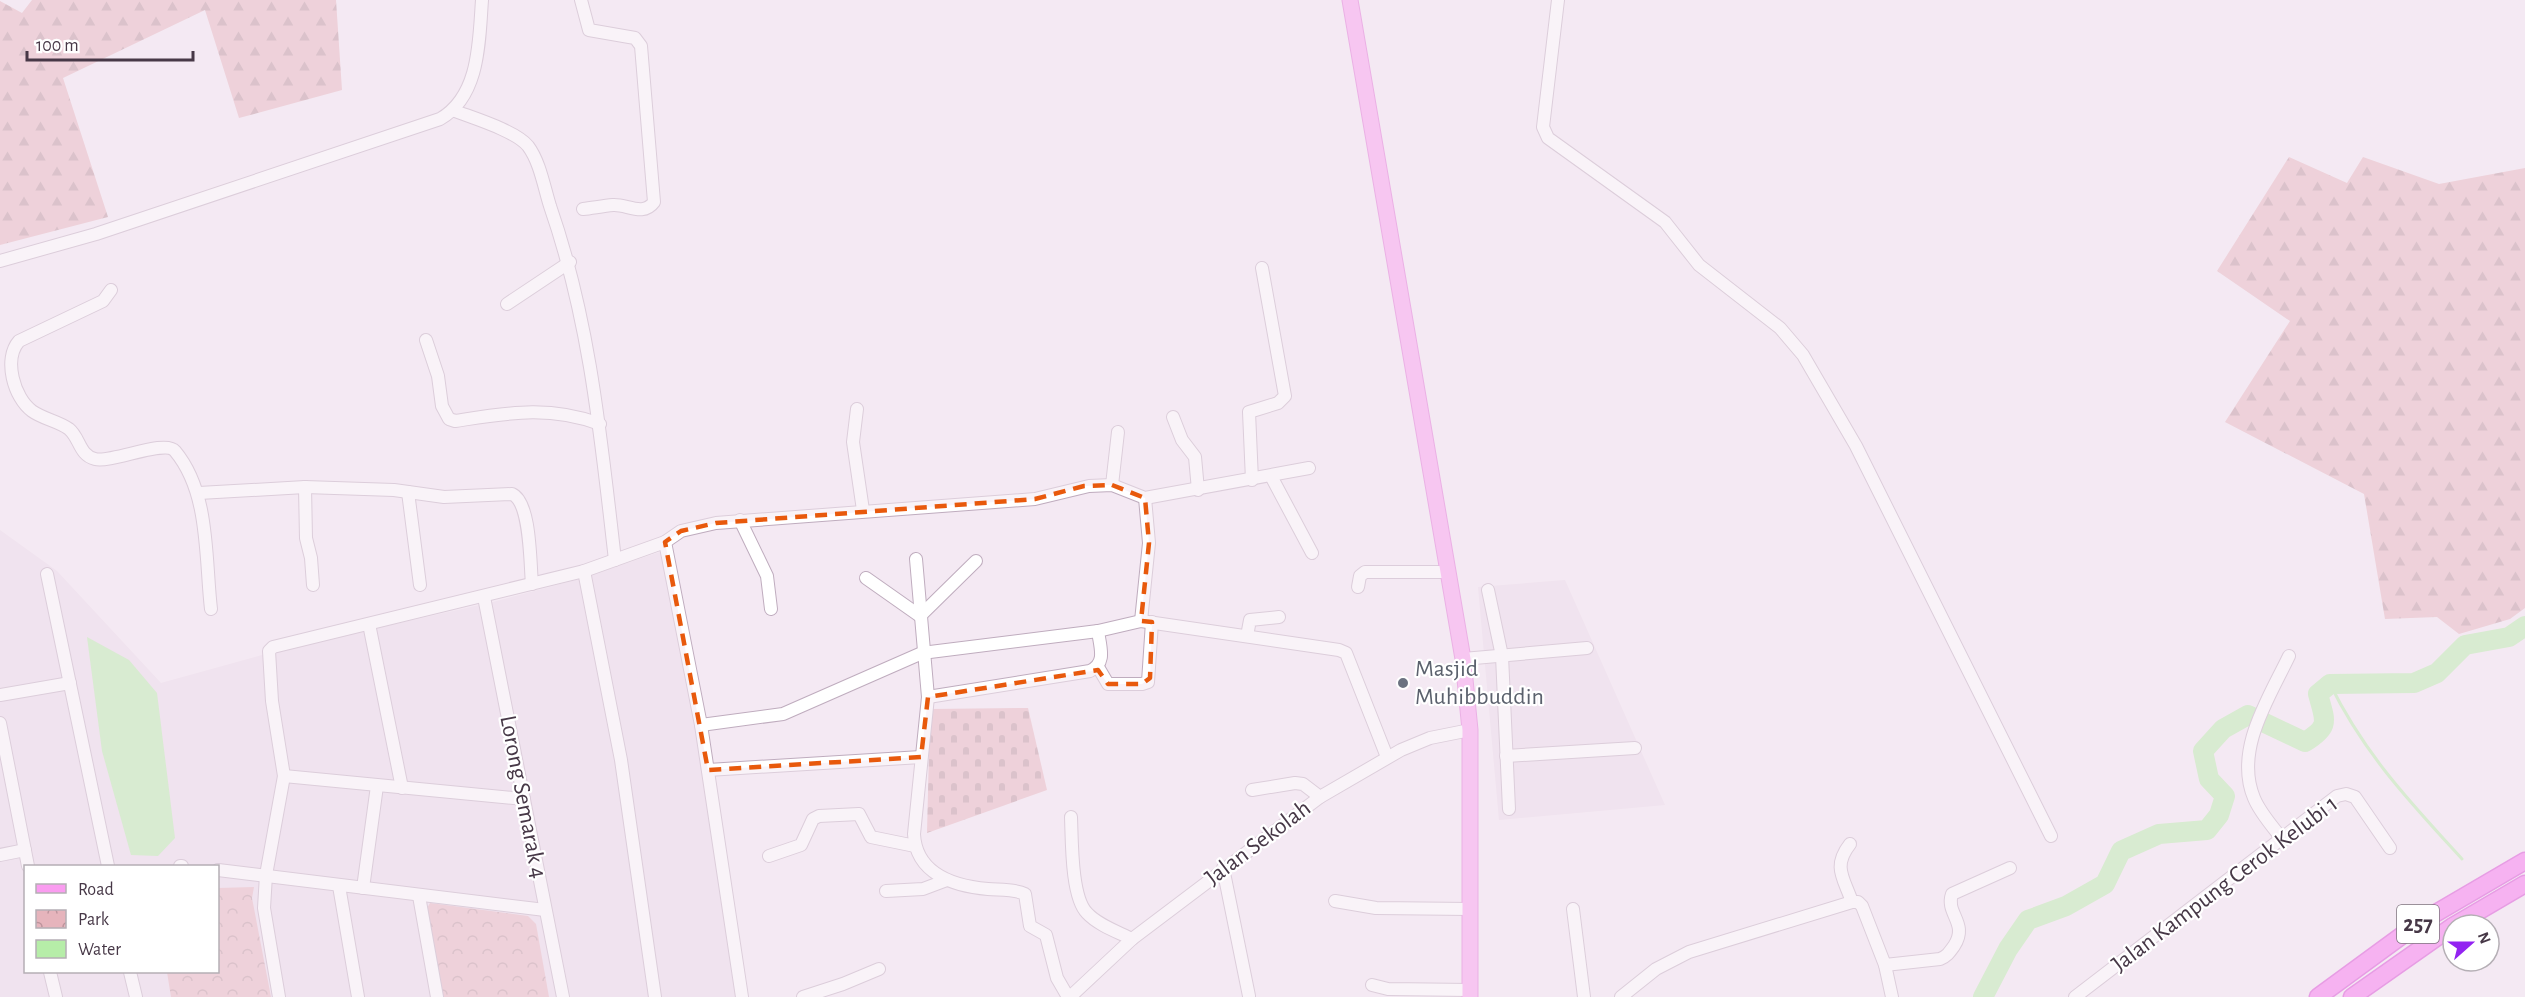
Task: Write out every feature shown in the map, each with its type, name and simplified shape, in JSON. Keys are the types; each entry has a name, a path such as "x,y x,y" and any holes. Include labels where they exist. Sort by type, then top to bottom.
{"highway":[{"name":"257","path":"2318,997 2420,923 2525,861"},
{"name":"257","path":"2476,913 2525,884"},
{"name":"257","path":"2352,997 2441,935"}],"main road":[{"path":"1350,0 1463,659 1470,730 1470,994"}],"street":[{"path":"0,261 96,234 418,127 455,111 471,80 477,57 482,0"},
{"path":"581,0 590,30 634,38 641,46 654,202 651,206 640,210 613,205 582,209"},
{"path":"1558,0 1543,127 1545,133 1548,138 1665,222 1699,265 1780,328 1803,355 1856,446 2051,836"},
{"path":"455,111 518,137 527,145 570,262 596,391 615,560"},
{"path":"507,304 570,262"},
{"path":"1252,480 1249,412 1278,403 1285,396 1262,268"},
{"path":"111,290 103,302 19,341 11,353 9,369 29,409 67,427 81,449 92,458 106,459 171,447 199,493 211,609"},
{"path":"426,340 438,376 442,406 448,419 455,421 534,411 561,412 600,424"},
{"path":"857,409 853,442 863,510"},
{"path":"1173,417 1182,440 1195,457 1198,489"},
{"path":"1112,485 1118,432"},
{"path":"279,997 265,919 266,875 284,776 272,701 269,651 273,647 584,571 665,542 689,529 740,520 1035,499 1084,486 1112,485 1145,498 1309,468"},
{"path":"1271,476 1312,553"},
{"path":"199,493 304,487 408,492 444,497 512,494 518,496 525,508 532,584"},
{"path":"304,487 306,538 311,558 313,585"},
{"path":"408,492 420,585"},
{"path":"1098,667 1108,684 1148,682 1149,543 1145,498"},
{"path":"740,520 767,576 771,609"},
{"path":"665,542 701,725 742,997"},
{"path":"916,559 927,697 914,834 915,846 927,867 947,880 1025,894 1030,926 1046,935 1057,978 1069,997"},
{"path":"920,616 976,561"},
{"path":"584,571 621,760 655,997"},
{"path":"1358,587 1360,576 1365,572 1448,572"},
{"path":"47,574 108,865"},
{"path":"866,578 920,616"},
{"path":"1488,590 1502,656 1509,808"},
{"name":"Lorong Semarak 4","path":"484,597 563,997"},
{"path":"1247,636 1250,620 1279,617"},
{"path":"701,725 783,714 922,653 1098,631 1147,622 1346,653 1387,757"},
{"path":"369,624 402,788"},
{"path":"927,697 1090,671 1098,667 1102,661 1098,631"},
{"path":"1463,659 1587,648"},
{"path":"2283,840 2255,800 2250,788 2248,767 2252,740 2289,656"},
{"path":"0,695 70,683"},
{"path":"0,723 28,865"},
{"name":"Jalan Sekolah","path":"1069,997 1132,939 1223,868 1320,797 1387,757 1430,738 1470,730"},
{"path":"1506,756 1635,748"},
{"path":"708,770 921,757"},
{"path":"284,776 524,799"},
{"path":"1252,790 1295,783 1303,784 1320,797"},
{"path":"363,888 377,786"},
{"name":"Jalan Kampung Cerok Kelubi 1","path":"2075,997 2283,840 2337,796 2355,797 2390,848"},
{"path":"769,856 801,845 813,819 819,816 858,814 871,837 915,846"},
{"path":"1071,817 1077,885 1084,910 1092,918 1132,939"},
{"path":"1850,844 1843,852 1839,866 1852,902"},
{"path":"0,855 24,849"},
{"path":"1223,868 1249,996"},
{"path":"1885,965 1940,959 1948,956 1958,940 1960,927 1950,904 1953,894 2010,868"},
{"path":"219,870 419,896 545,909"},
{"path":"886,891 923,890 947,880"},
{"path":"339,886 358,997"},
{"path":"419,896 437,997"},
{"path":"1335,902 1376,908 1470,909"},
{"path":"1621,997 1656,969 1689,952 1852,902 1858,902 1862,906 1885,965 1892,997"},
{"path":"1573,909 1584,997"},
{"path":"803,997 879,969"},
{"path":"50,973 56,997"},
{"path":"130,973 136,997"},
{"path":"1372,985 1388,993 1470,994"}],"highlighted area":[{"path":"1112,485 1145,498 1149,543 1141,621 1152,622 1150,678 1142,684 1108,684 1098,670 928,697 921,757 708,770 665,542 681,531 716,523 1035,499 1084,486"}],"shaded area":[{"path":"0,530 57,571 161,683 280,650 493,602 576,580 660,552 696,724 736,997 0,997"},
{"path":"1565,580 1665,805 1499,820 1478,587"}],"green space":[{"path":"32,0 336,0 342,90 239,118 205,10 63,78 108,217 0,245 0,1 22,13"},
{"path":"2289,157 2347,183 2363,157 2439,184 2525,168 2525,608 2510,619 2459,634 2437,617 2385,619 2364,494 2225,422 2290,321 2217,271"},
{"path":"1028,708 1047,790 927,833 930,709"},
{"path":"254,887 252,898 271,997 171,997 167,973 219,973 219,888"},
{"path":"430,903 528,916 536,924 549,997 443,997 426,910"}],"water":[{"path":"87,637 129,660 157,693 175,838 158,856 131,855 102,751"}],"waterway":[{"path":"1983,997 2008,949 2028,920 2066,906 2105,884 2121,851 2159,834 2207,830 2219,815 2225,796 2209,779 2203,751 2223,729 2248,715 2305,742 2322,727 2324,717 2318,694 2330,684 2414,683 2437,673 2465,645 2509,637 2525,626"},
{"path":"2330,684 2373,756 2462,859"}],"place":[{"name":"Masjid Muhibbuddin","path":"1403,683"}]}
